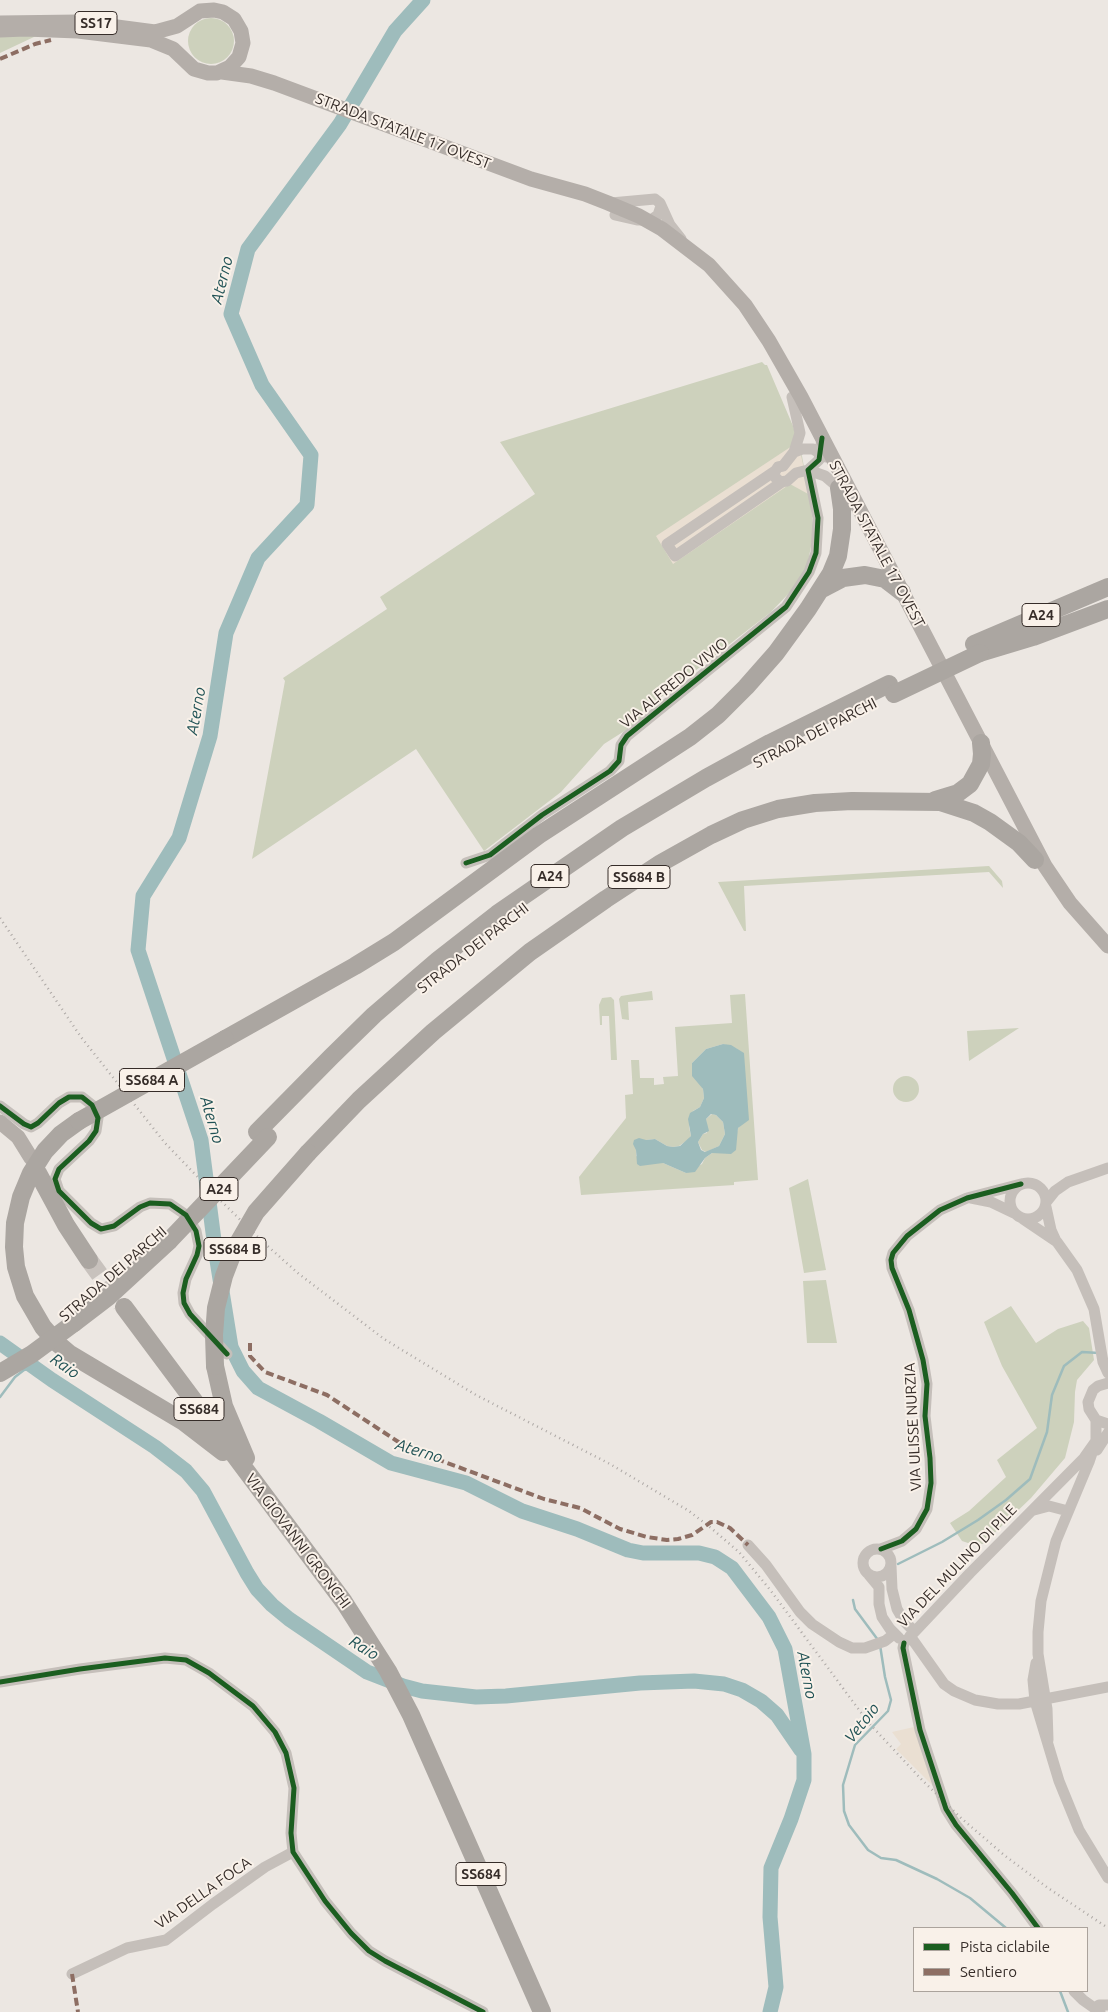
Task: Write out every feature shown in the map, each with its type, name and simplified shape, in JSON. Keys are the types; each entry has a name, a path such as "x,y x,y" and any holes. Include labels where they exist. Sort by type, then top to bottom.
{"highway":[{"name":"SS684 A","path":"276,1510 228,1456 208,1440 170,1414 66,1351 43,1327 28,1302 20,1282 14,1254 14,1228 27,1181 39,1160 57,1138 79,1121 355,966 394,942 539,835 704,727 727,707 766,664 818,593 834,567 839,548 842,509 839,488"},
{"name":"SS684 A","path":"818,593 834,582 854,576 873,576 887,580 902,592"},
{"name":"STRADA DEI PARCHI","path":"0,1360 108,1296 262,1135 331,1057 382,1009 482,925 555,872 622,828 706,778 770,744 892,689 1108,587"},
{"name":"STRADA DEI PARCHI","path":"977,649 1108,598"},
{"path":"977,649 1033,637 1108,609"},
{"name":"SS684 B","path":"927,801 948,797 964,790 975,778 981,761 981,742"},
{"name":"SS684 B","path":"276,1510 236,1436 221,1395 221,1360 214,1335 216,1308 224,1276 234,1250 256,1212 347,1112 447,1019 576,919 687,848 743,820 765,812 794,805 840,801 927,801 950,804 980,816 1014,839 1035,860"},
{"path":"35,1166 66,1225 89,1260"},
{"name":"VIA GIOVANNI GRONCHI","path":"124,1307 344,1602 392,1677 542,2012"},
{"name":"STRADA DEI PARCHI","path":"0,1373 32,1354 70,1319"}],"main road":[{"path":"230,0 237,23"},
{"name":"SS17","path":"0,23 80,22 155,32 171,28 210,5 231,16 237,23 243,39"},
{"path":"184,58 179,45 180,36 188,19"},
{"name":"SS17","path":"0,30 78,31 151,40 166,45 184,58 194,69 212,73 222,72"},
{"path":"222,72 237,61 243,39"},
{"name":"STRADA STATALE 17 OVEST","path":"243,39 248,58 254,67 274,83"},
{"name":"STRADA STATALE 17 OVEST","path":"222,72 251,76 274,83 532,179 558,193 646,220 673,236 698,256 737,295 764,333 785,368 839,488 981,761 1035,860 1072,915 1108,952"},
{"name":"STRADA STATALE 17 OVEST","path":"611,209 668,243 705,274 742,312 763,342 821,446 836,467 1056,882 1077,912 1108,946"},
{"path":"0,1122 18,1137 35,1166"}],"street":[{"path":"648,200 644,203 642,209 646,220 668,243"},
{"path":"611,209 622,203 655,200 661,206 673,229 698,256"},
{"path":"646,220 653,219 658,215 661,206"},
{"path":"792,396 800,430 794,452 779,468 667,544 675,556 796,473 808,470 817,463 821,446 794,452"},
{"path":"779,468 789,470 786,480"},
{"path":"808,470 825,476 839,488"},
{"name":"VIA ALFREDO VIVIO","path":"466,863 490,855 542,815 610,771 619,761 621,745 627,736 786,607 809,572 816,553 818,518 808,470"},
{"path":"0,1106 24,1124 32,1126 69,1097 80,1096 92,1105 98,1118 96,1131 89,1141 58,1169 55,1179 57,1188 78,1211 101,1229 114,1226 140,1207 150,1203 170,1204 186,1215 196,1231 199,1246 186,1279 183,1293 184,1303 221,1360"},
{"path":"1068,1182 1021,1184 1016,1187 1010,1197 1011,1208 1019,1216 1034,1219 1044,1212 1046,1204 1055,1191 1068,1182 1108,1168"},
{"name":"VIA ULISSE NURZIA","path":"880,1549 902,1541 914,1531 927,1509 930,1488 930,1458 925,1416 927,1384 923,1360 909,1310 892,1268 891,1260 898,1246 940,1210 967,1198 1021,1184"},
{"path":"1035,1184 1044,1191 1051,1230 1086,1288 1094,1309 1104,1362 1104,1380 1093,1390 1088,1402 1092,1415 1096,1420 1108,1424"},
{"path":"967,1198 991,1202 1019,1216 1057,1242"},
{"path":"1090,1462 1096,1441 1096,1420"},
{"path":"1108,1433 1090,1462 1050,1558 1038,1622 1038,1654 1034,1675 1048,1740 1072,1816 1087,1845 1108,1878"},
{"name":"VIA DEL MULINO DI PILE","path":"909,1637 1084,1458 1096,1441"},
{"name":"VIA DEL MULINO DI PILE","path":"1032,1511 1050,1506 1068,1511"},
{"path":"748,1545 766,1565 795,1608 812,1624 849,1647 862,1648 879,1643 894,1634 909,1637"},
{"path":"894,1634 881,1614 878,1584 863,1567 864,1557 871,1550 880,1549 889,1556 893,1597 909,1637 939,1679 951,1690 975,1700 994,1704 1013,1704 1108,1687"},
{"path":"869,1574 875,1577 882,1576 888,1572 891,1566"},
{"path":"879,1598 883,1592 887,1591 893,1597"},
{"path":"909,1637 903,1648 920,1730 942,1800 956,1825 1037,1927"},
{"path":"0,1682 165,1658 186,1660 209,1673 252,1706 274,1732 286,1753 294,1788 291,1833 293,1852 325,1901 369,1951 483,2012"},
{"name":"VIA DELLA FOCA","path":"72,1974 127,1948 166,1940 257,1872 293,1852"},
{"path":"1075,1992 1098,2011"},
{"path":"1098,2011 1099,2005 1108,2005"}],"green space":[{"path":"216,18 220,19 230,28 233,32 233,50 224,60 216,64 206,64 198,60 189,50 188,36 192,28 202,19"},
{"path":"0,35 36,36 0,53"},
{"path":"762,362 767,365 793,426 802,456 813,528 807,567 791,591 771,612 642,712 645,718 604,744 561,792 484,851 416,749 252,859 285,681 283,678 387,609 380,597 535,494 500,442"},
{"path":"989,866 1002,881 1003,888 989,872 744,886 746,931 744,931 718,882"},
{"path":"652,991 653,1000 628,1002 629,1020 622,1019 619,999 621,996"},
{"path":"745,994 758,1180 734,1182 734,1185 581,1195 579,1177 626,1118 625,1095 633,1094 631,1060 639,1060 640,1078 654,1078 654,1085 664,1084 663,1077 678,1076 675,1027 732,1023 730,995","holes":["723,1044 737,1049 742,1123 738,1128 736,1145 719,1153 712,1153 705,1158 702,1164 686,1173 663,1163 651,1163 636,1156 636,1150 646,1140 655,1139 667,1146 673,1147 679,1146 689,1139 691,1136 689,1127 693,1111 700,1107 704,1098 703,1089 692,1069 692,1063 706,1049"]},
{"path":"611,997 614,1000 617,1060 611,1060 609,1016 602,1016 602,1025 600,1025 599,1005 602,998"},
{"path":"1019,1028 969,1061 967,1031"},
{"path":"906,1076 915,1080 919,1089 915,1098 906,1102 897,1098 893,1089 897,1080"},
{"path":"712,1114 716,1115 723,1122 725,1134 719,1146 706,1152 702,1150 698,1142 703,1134 707,1133 706,1119"},
{"path":"808,1179 826,1270 804,1273 789,1188"},
{"path":"826,1280 837,1343 807,1343 803,1281"},
{"path":"1011,1306 1036,1343 1058,1329 1083,1321 1089,1328 1094,1360 1077,1380 1074,1422 1065,1458 1031,1498 983,1544 968,1543 962,1541 950,1523 969,1511 1006,1477 997,1460 1037,1428 1002,1366 984,1322"}],"shaded area":[{"path":"798,442 810,495 790,484 673,564 656,536"},
{"path":"914,1727 935,1788 896,1749 901,1744 892,1732"}],"water":[{"path":"723,1044 731,1045 744,1053 749,1120 738,1128 736,1150 731,1154 712,1153 705,1158 695,1172 686,1173 663,1163 640,1166 637,1164 634,1140 639,1138 646,1140 655,1139 667,1146 673,1147 680,1146 691,1136 688,1119 690,1113 700,1107 704,1098 703,1089 692,1076 692,1063 706,1049","holes":["711,1114 716,1115 723,1122 725,1134 719,1146 705,1152 701,1150 698,1142 703,1134 709,1131 706,1119"]}],"waterway":[{"name":"Aterno","path":"423,0 395,31 340,124 248,249 231,314 262,385 311,455 307,505 258,558 226,633 210,736 179,838 143,896 138,950 201,1140 215,1248 231,1347 243,1371 258,1388 391,1463 466,1483 522,1511 577,1529 628,1550 643,1553 699,1553 715,1557 732,1568 769,1617 785,1649 804,1754 804,1780 791,1819 771,1868 770,1917 776,1987 770,2012"},
{"name":"Raio","path":"0,1343 52,1380 155,1447 186,1471 203,1491 257,1589 289,1619 367,1672 422,1691 476,1697 506,1696 640,1683 694,1681 724,1684 742,1690 761,1701 777,1715 801,1750"},
{"name":"Vetoio","path":"898,1564 942,1542 978,1520 1006,1500 1030,1479 1047,1432 1052,1395 1064,1366 1082,1352 1099,1353"},
{"path":"0,1397 15,1377 24,1370 35,1367"},
{"name":"Vetoio","path":"853,1600 855,1609 878,1640"},
{"name":"Vetoio","path":"880,1645 891,1700 888,1711 855,1745 843,1785 844,1811 849,1825 868,1850 881,1858 896,1860 937,1879 970,1898 1005,1927"},
{"name":"Vetoio","path":"1060,1992 1068,2012"}],"tunnel":[{"path":"89,1260 121,1304"}],"railway":[{"path":"0,918 81,1037 165,1143 263,1242 299,1274 384,1339 476,1395 610,1464 689,1511 711,1528 739,1552 771,1591 868,1722 922,1780 961,1818 1004,1855 1048,1888 1108,1928"}],"marked path":[{"path":"0,59 35,44 51,40"},
{"path":"250,1343 250,1356 265,1372 327,1395 400,1443 442,1461 544,1499 580,1508 620,1529 647,1537 667,1540 678,1539 692,1535 711,1522 717,1522 730,1528 748,1545"},
{"path":"72,1974 78,2012"}],"cycle path":[{"path":"466,863 490,855 542,815 610,771 619,761 621,745 627,736 786,607 809,572 816,553 818,518 808,470 819,460 822,438"},
{"path":"0,1106 31,1127 69,1097 82,1097 92,1105 98,1118 96,1131 89,1141 59,1169 55,1179 59,1191 91,1223 101,1229 114,1226 140,1207 150,1203 170,1204 186,1215 196,1231 199,1246 186,1279 183,1293 184,1303 190,1314 227,1354"},
{"path":"881,1549 902,1541 916,1529 927,1509 931,1483 925,1416 927,1384 923,1360 909,1310 892,1268 891,1260 893,1253 907,1236 940,1210 967,1198 1021,1184"},
{"path":"904,1643 903,1648 920,1730 946,1809 956,1825 1037,1927"},
{"path":"0,1682 165,1658 186,1660 209,1673 253,1706 275,1732 286,1753 294,1788 291,1833 293,1852 325,1901 351,1933 369,1951 483,2012"}]}
